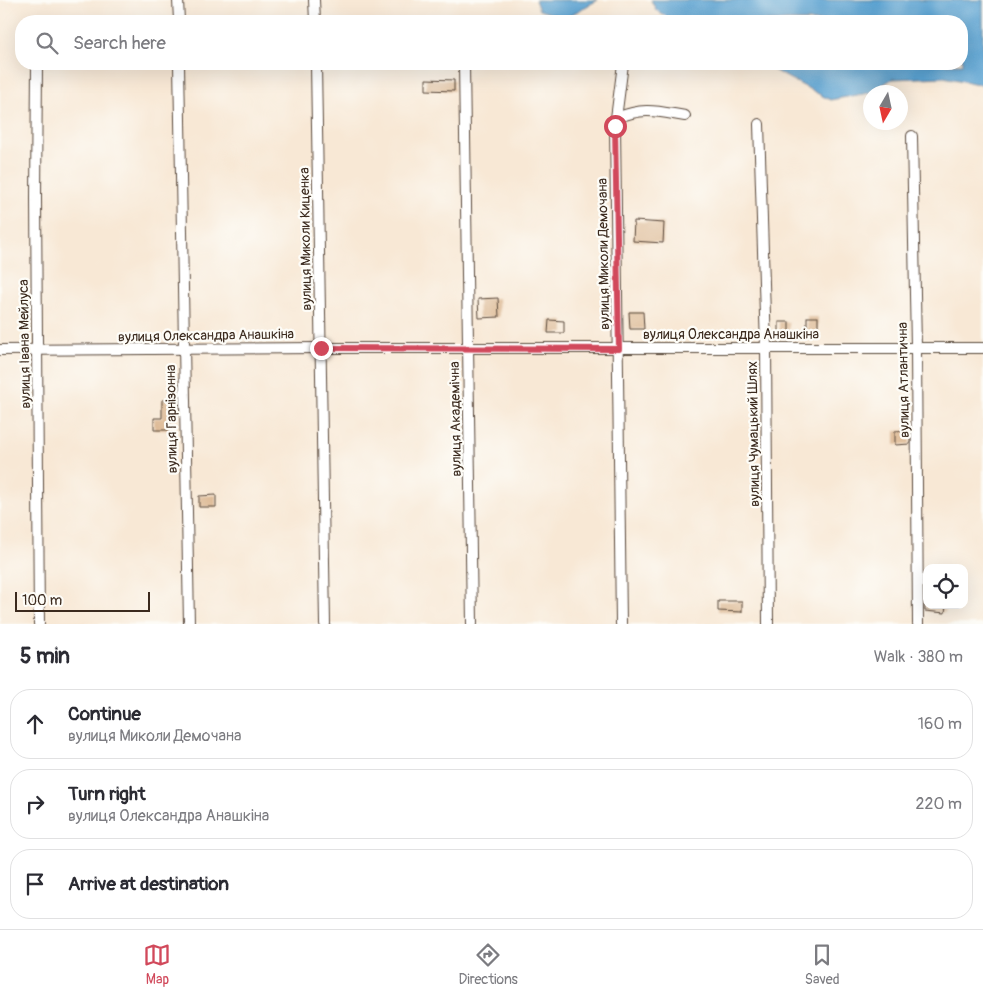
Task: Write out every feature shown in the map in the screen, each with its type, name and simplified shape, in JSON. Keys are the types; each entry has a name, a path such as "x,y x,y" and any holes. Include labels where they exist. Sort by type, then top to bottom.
{"street":[{"path":"178,0 178,15"},
{"path":"314,0 315,15"},
{"name":"вулиця Івана Мейлуса","path":"37,70 39,624"},
{"name":"вулиця Гарнізонна","path":"179,70 189,624"},
{"name":"вулиця Миколи Киценка","path":"316,70 325,624"},
{"name":"вулиця Академічна","path":"464,70 472,624"},
{"name":"вулиця Миколи Демочана","path":"622,70 616,118 622,624"},
{"path":"616,118 635,111 646,110 685,116"},
{"name":"вулиця Чумацький Шлях","path":"759,124 766,347 768,624"},
{"name":"вулиця Атлантична","path":"912,136 918,624"},
{"name":"вулиця Олександра Анашкіна","path":"0,350 983,348"}],"water":[{"path":"535,0 598,0 570,15 555,15 539,10"},
{"path":"651,0 983,0 983,85 944,77 892,79 882,85 863,85 863,94 830,100 773,70 968,70 968,15 664,15 656,10"}],"building":[{"path":"426,79 454,80 454,91 426,90"},
{"path":"634,221 664,223 663,243 633,241"},
{"path":"498,298 499,317 479,318 478,299"},
{"path":"629,312 643,312 644,329 630,329"},
{"path":"807,317 818,317 818,334 807,334"},
{"path":"549,320 564,321 564,333 548,333"},
{"path":"779,322 789,322 789,337 779,337"},
{"path":"162,400 178,400 178,416 170,416 170,430 154,430 154,418 162,418"},
{"path":"910,430 910,444 895,445 895,431"},
{"path":"216,495 216,507 199,507 199,496"},
{"path":"718,601 742,601 742,612 718,611"},
{"path":"925,609 946,609 945,613 925,611"}],"route":[{"path":"321,348 619,349 615,126"}]}
